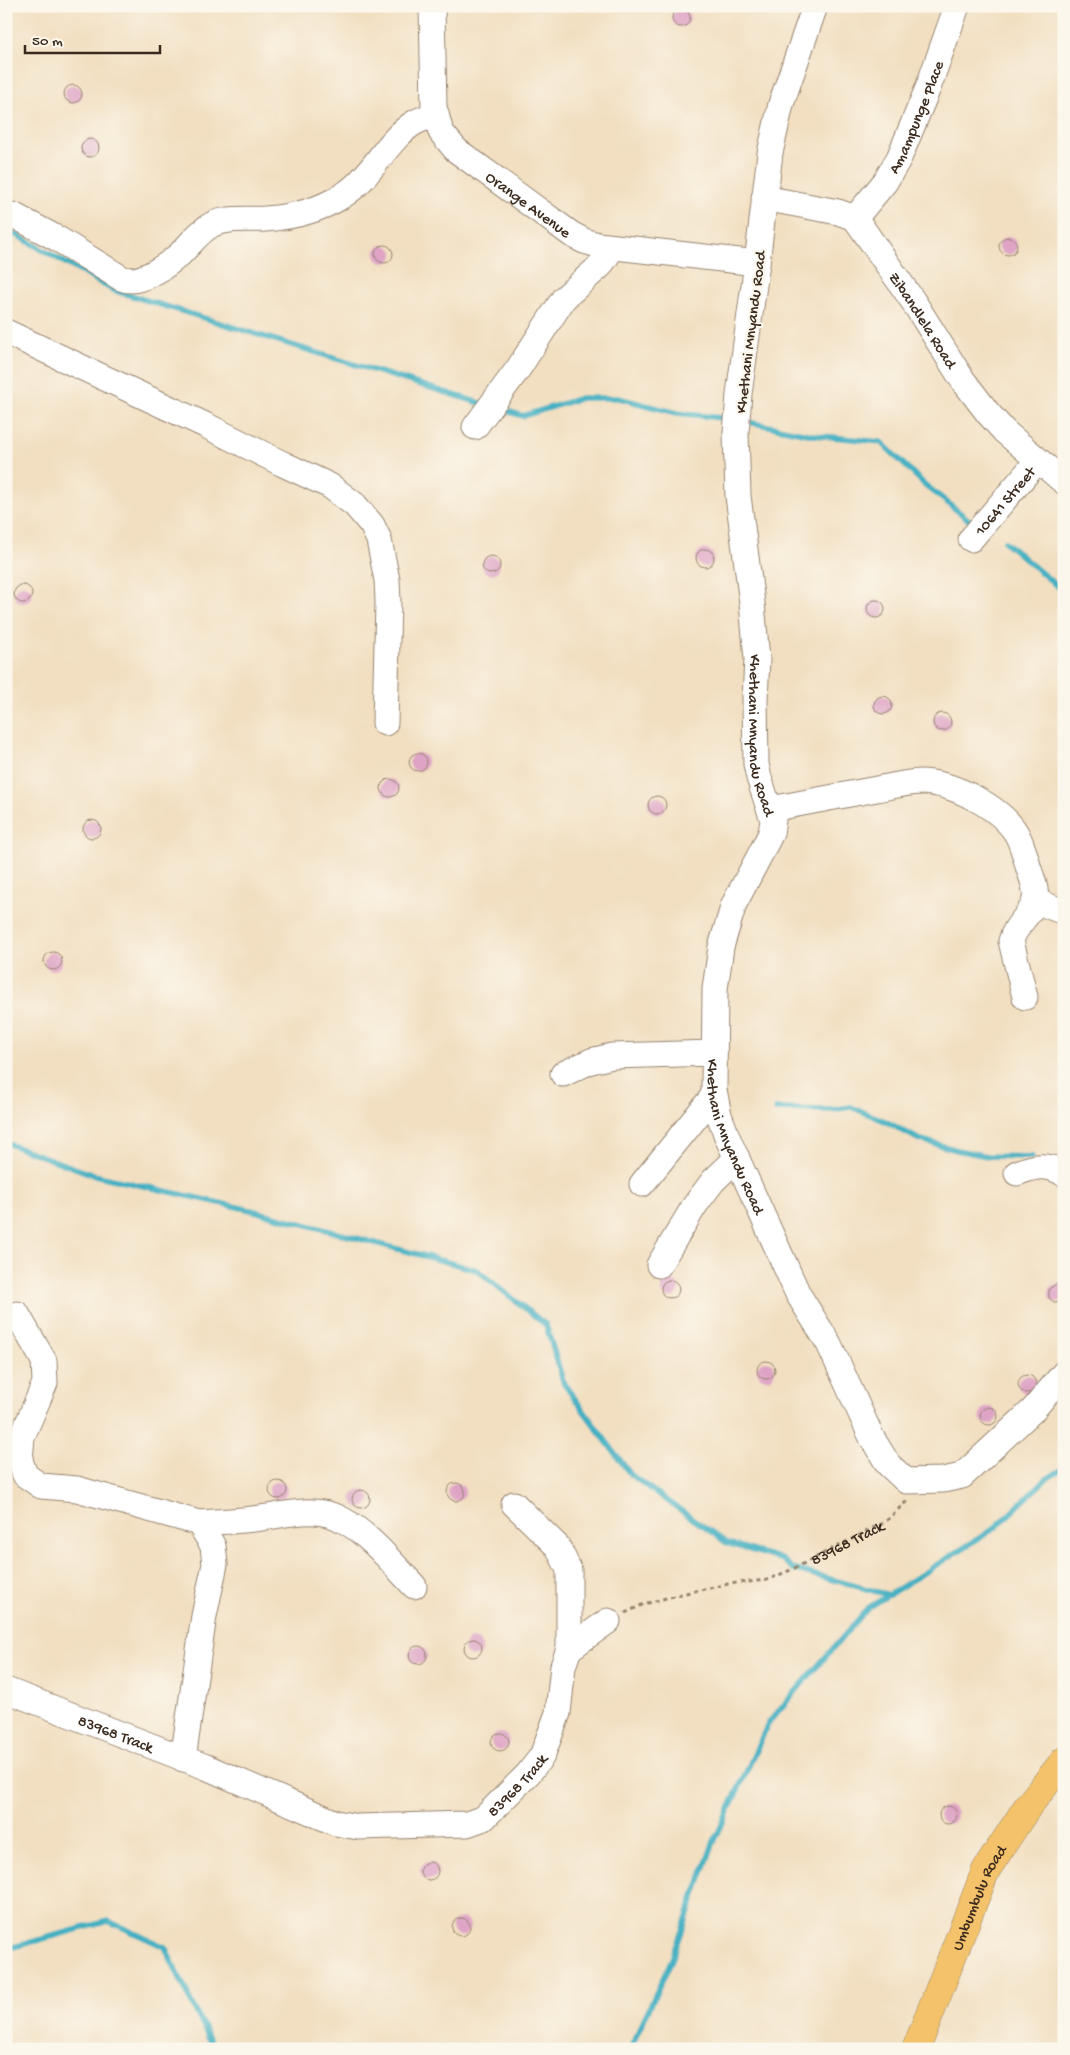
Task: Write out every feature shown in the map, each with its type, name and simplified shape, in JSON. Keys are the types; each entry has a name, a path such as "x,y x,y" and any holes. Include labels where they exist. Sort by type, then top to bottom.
{"main road":[{"name":"Umbumbulu Road","path":"916,2049 986,1870 1028,1806 1064,1761"}],"street":[{"name":"Orange Avenue","path":"432,6 433,85 436,114 441,132 456,150 570,234 584,241 613,247 757,264"},
{"name":"Khethani Mnyandu Road","path":"815,6 781,104 770,153 739,394 736,433 738,496 752,603 757,660 755,699 756,764 774,820 771,833 734,904 721,946 715,989 714,1095 719,1115 737,1158 798,1294 829,1344 872,1438 888,1464 906,1481 928,1481 962,1476 1033,1410 1064,1373"},
{"name":"Amampunge Place","path":"855,218 885,182 900,158 928,88 957,6"},
{"path":"6,214 13,215 58,239 121,278 133,280 164,266 212,224 223,221 266,219 300,214 343,196 364,177 397,137 415,123 436,114"},
{"path":"764,198 838,212 855,218"},
{"name":"Zibandlela Road","path":"855,218 913,301 962,379 988,413 1004,432 1064,482"},
{"path":"475,426 518,369 564,298 600,266 613,247"},
{"path":"6,332 330,486 355,505 372,525 379,540 387,580 386,723"},
{"name":"10641 Street","path":"971,539 1038,460"},
{"path":"771,809 903,784 923,782 969,795 993,810 1016,832 1033,882 1035,901 1032,908 1013,932 1010,941 1025,997"},
{"path":"1035,901 1064,912"},
{"path":"563,1074 591,1061 612,1056 714,1053"},
{"path":"642,1184 714,1095"},
{"path":"659,1265 680,1233 695,1205 713,1181 737,1158"},
{"path":"1017,1173 1031,1167 1043,1166 1056,1169 1064,1174"},
{"path":"17,1314 44,1362 46,1382 22,1437 20,1460 25,1475 41,1486 77,1488 199,1523 254,1519 298,1512 316,1511 328,1513 345,1521 365,1537 414,1586"},
{"name":"83968 Track","path":"6,1690 183,1759 336,1823 358,1827 467,1824 484,1818 528,1774 542,1756 558,1713 563,1666 569,1649 569,1570 558,1547 514,1504"},
{"path":"183,1759 204,1616 215,1564 213,1546 199,1523"},
{"path":"569,1649 608,1621"}],"path":[{"name":"83968 Track","path":"608,1621 653,1602 728,1584 767,1580 793,1569 885,1522 928,1481"}],"building":[{"path":"681,9 687,12 690,18 687,24 681,27 675,24 672,18 675,12"},
{"path":"73,85 79,88 82,94 79,100 73,103 67,100 64,94 67,88"},
{"path":"90,139 96,142 99,148 96,154 90,157 84,154 81,148 84,142"},
{"path":"1008,237 1014,240 1017,246 1014,252 1008,255 1002,252 999,246 1002,240"},
{"path":"384,245 390,248 393,254 390,260 384,263 378,260 375,254 378,248"},
{"path":"705,549 711,552 714,558 711,564 705,567 699,564 696,558 699,552"},
{"path":"491,556 497,559 500,565 497,571 491,574 485,571 482,565 485,559"},
{"path":"23,585 29,588 32,594 29,600 23,603 17,600 14,594 17,588"},
{"path":"876,600 882,603 885,609 882,615 876,618 870,615 867,609 870,603"},
{"path":"883,696 889,699 892,705 889,711 883,714 877,711 874,705 877,699"},
{"path":"942,713 948,716 951,722 948,728 942,731 936,728 933,722 936,716"},
{"path":"418,753 424,756 427,762 424,768 418,771 412,768 409,762 412,756"},
{"path":"390,779 396,782 399,788 396,794 390,797 384,794 381,788 384,782"},
{"path":"657,796 663,799 666,805 663,811 657,814 651,811 648,805 651,799"},
{"path":"92,820 98,823 101,829 98,835 92,838 86,835 83,829 86,823"},
{"path":"53,952 59,955 62,961 59,967 53,970 47,967 44,961 47,955"},
{"path":"670,1280 676,1283 679,1289 676,1295 670,1298 664,1295 661,1289 664,1283"},
{"path":"1056,1284 1064,1284 1064,1301 1054,1302 1049,1298 1049,1289"},
{"path":"766,1361 772,1364 775,1370 772,1376 766,1379 760,1376 757,1370 760,1364"},
{"path":"1027,1375 1033,1378 1036,1384 1033,1390 1027,1393 1021,1390 1018,1384 1021,1378"},
{"path":"989,1407 995,1410 998,1416 995,1422 989,1425 983,1422 980,1416 983,1410"},
{"path":"278,1481 284,1484 287,1490 284,1496 278,1499 272,1496 269,1490 272,1484"},
{"path":"456,1483 462,1486 465,1492 462,1498 456,1501 450,1498 447,1492 450,1486"},
{"path":"361,1490 367,1493 370,1499 367,1505 361,1508 355,1505 352,1499 355,1493"},
{"path":"473,1639 479,1642 482,1648 479,1654 473,1657 467,1654 464,1648 467,1642"},
{"path":"418,1646 424,1649 427,1655 424,1661 418,1664 412,1661 409,1655 412,1649"},
{"path":"500,1733 506,1736 509,1742 506,1748 500,1751 494,1748 491,1742 494,1736"},
{"path":"948,1806 954,1809 957,1815 954,1821 948,1824 942,1821 939,1815 942,1809"},
{"path":"429,1862 435,1865 438,1871 435,1877 429,1880 423,1877 420,1871 423,1865"},
{"path":"461,1918 467,1921 470,1927 467,1933 461,1936 455,1933 452,1927 455,1921"}],"waterway":[{"path":"6,229 113,290 483,404"},
{"path":"497,408 523,416 581,398 618,398 677,413 732,419"},
{"path":"743,421 813,435 881,442 924,484 974,524"},
{"path":"1005,542 1064,592"},
{"path":"776,1109 831,1110 851,1107 885,1121 918,1139 957,1150 987,1156 1032,1157"},
{"path":"6,1143 94,1175 251,1210 477,1270 546,1325 564,1384 631,1475 727,1543 781,1559 793,1569 889,1595"},
{"path":"630,2049 672,1959 713,1844 769,1722 868,1608 995,1528 1045,1480 1064,1468"},
{"path":"6,1949 108,1921 165,1947 214,2049"}]}
